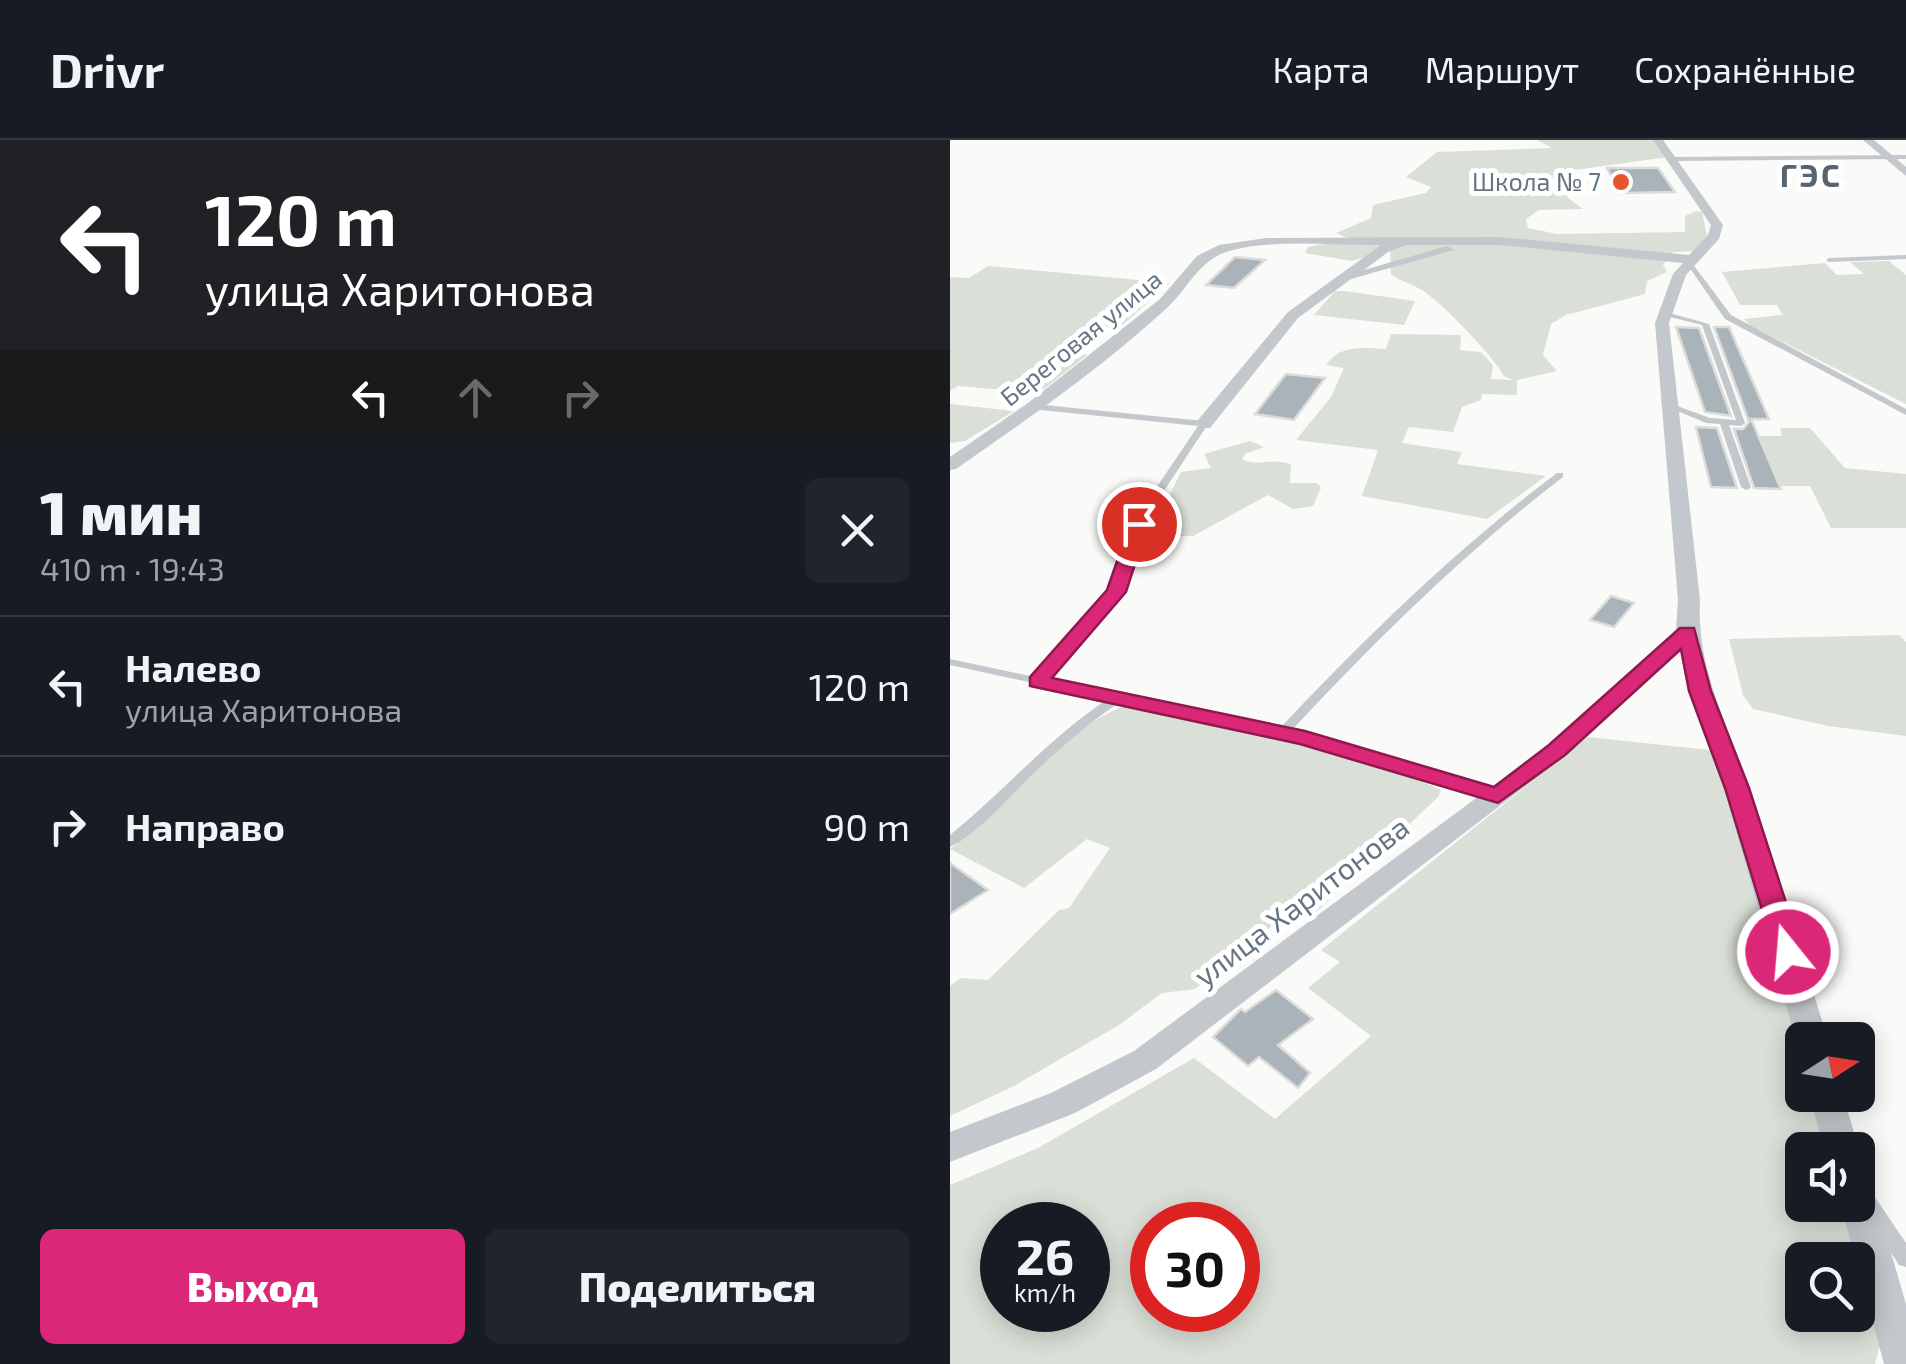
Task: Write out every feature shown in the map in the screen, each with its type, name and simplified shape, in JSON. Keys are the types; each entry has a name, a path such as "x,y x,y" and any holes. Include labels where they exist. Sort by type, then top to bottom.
{"street":[{"path":"1658,140 1717,225 1714,236 1671,289 1661,330 1689,600 1687,632 1700,691 1737,788 1807,1022"},
{"path":"1868,140 1906,174"},
{"path":"1204,424 1255,367 1293,315 1388,246 1416,241"},
{"path":"1337,282 1482,241"},
{"name":"Береговая улица","path":"950,466 1034,407 1175,294 1211,253 1266,242 1482,241 1589,246 1692,262"},
{"name":"улица Харитонова","path":"950,1147 1063,1102 1145,1060 1557,750 1687,632"},
{"path":"1864,1222 1903,1361"}],"lane":[{"path":"1674,159 1906,157"},
{"path":"1829,260 1906,257"},
{"path":"1692,262 1728,317 1906,412"},
{"path":"1664,313 1705,324 1728,317"},
{"path":"1672,408 1724,423 1741,423 1705,324"},
{"path":"1034,407 1204,424 1149,506 1116,592 1038,682"},
{"path":"1724,423 1746,487"},
{"path":"1282,733 1368,639 1485,532 1560,475"},
{"path":"950,662 1282,733 1498,796"},
{"path":"950,842 975,823 1070,728 1118,698"},
{"path":"1875,1212 1906,1259"}],"shaded area":[{"path":"1537,140 1653,140 1668,157 1560,172 1568,198 1583,209 1539,210 1526,219 1528,228 1557,234 1685,232 1685,216 1696,211 1702,212 1707,236 1693,251 1673,252 1663,265 1667,272 1647,281 1645,294 1566,315 1551,324 1543,355 1557,371 1517,380 1517,395 1482,394 1481,400 1462,407 1453,432 1409,427 1402,443 1462,452 1457,464 1546,476 1487,519 1362,496 1378,450 1296,440 1331,397 1344,368 1326,365 1332,358 1352,349 1386,349 1391,334 1461,335 1460,350 1481,352 1493,365 1491,379 1513,380 1504,376 1479,343 1440,304 1391,274 1390,249 1352,261 1305,253 1308,247 1350,239 1336,233 1371,218 1373,205 1426,193 1431,187 1406,177 1437,152 1552,148"},
{"path":"1889,261 1906,275 1906,404 1751,326 1744,319 1783,315 1777,305 1740,305 1722,272 1825,263 1837,275 1864,274 1850,262"},
{"path":"988,266 1170,283 1118,329 1095,327 1066,351 1087,355 1039,393 958,386 950,391 950,277 969,278"},
{"path":"1335,291 1415,301 1404,325 1314,315"},
{"path":"950,404 1014,411 965,441 950,443"},
{"path":"1780,428 1810,428 1845,468 1906,474 1906,528 1831,528 1810,486 1780,486 1759,436 1782,436"},
{"path":"1250,441 1264,447 1242,459 1285,463 1291,465 1290,483 1317,483 1321,488 1313,506 1293,509 1268,495 1193,536 1156,536 1152,530 1181,472 1211,468 1204,454"},
{"path":"1899,635 1906,642 1906,736 1828,726 1753,709 1743,695 1729,639"},
{"path":"1132,705 1303,742 1398,771 1441,790 1309,919 1289,912 1195,989 1162,993 1119,1025 1014,1086 950,1116 950,986 961,978 988,980 1059,910 1069,908 1110,848 1087,839 1024,888 950,849 1063,744 1111,712"},
{"path":"1588,737 1709,750 1720,769 1792,1022 1785,1022 1785,1112 1818,1112 1823,1132 1785,1132 1785,1222 1849,1222 1855,1242 1785,1242 1785,1332 1875,1332 1875,1313 1882,1337 1875,1364 950,1364 950,1185 1038,1148 1194,1058 1275,1119 1371,1036 1308,988 1340,962 1321,950"}],"building":[{"path":"1607,168 1658,168 1675,192 1620,193"},
{"path":"1235,257 1265,260 1234,288 1206,285"},
{"path":"1676,327 1699,328 1731,416 1705,412"},
{"path":"1714,327 1729,327 1769,419 1751,419 1781,489 1754,488 1734,429 1743,429 1749,422"},
{"path":"1286,374 1325,378 1294,420 1255,414"},
{"path":"1696,427 1717,428 1737,488 1711,487"},
{"path":"1611,596 1634,603 1614,627 1590,620"},
{"path":"950,863 988,890 950,914"},
{"path":"1276,990 1313,1019 1278,1045 1310,1073 1298,1088 1259,1057 1248,1066 1213,1037 1241,1009 1245,1012"}],"place":[{"name":"Школа № 7","path":"1621,182"}],"district":[{"name":"ГЭС","path":"1811,176"}],"route":[{"path":"1139,524 1122,583 1038,682 1305,738 1498,796 1557,750 1687,632 1700,691 1737,788 1788,952"}]}
